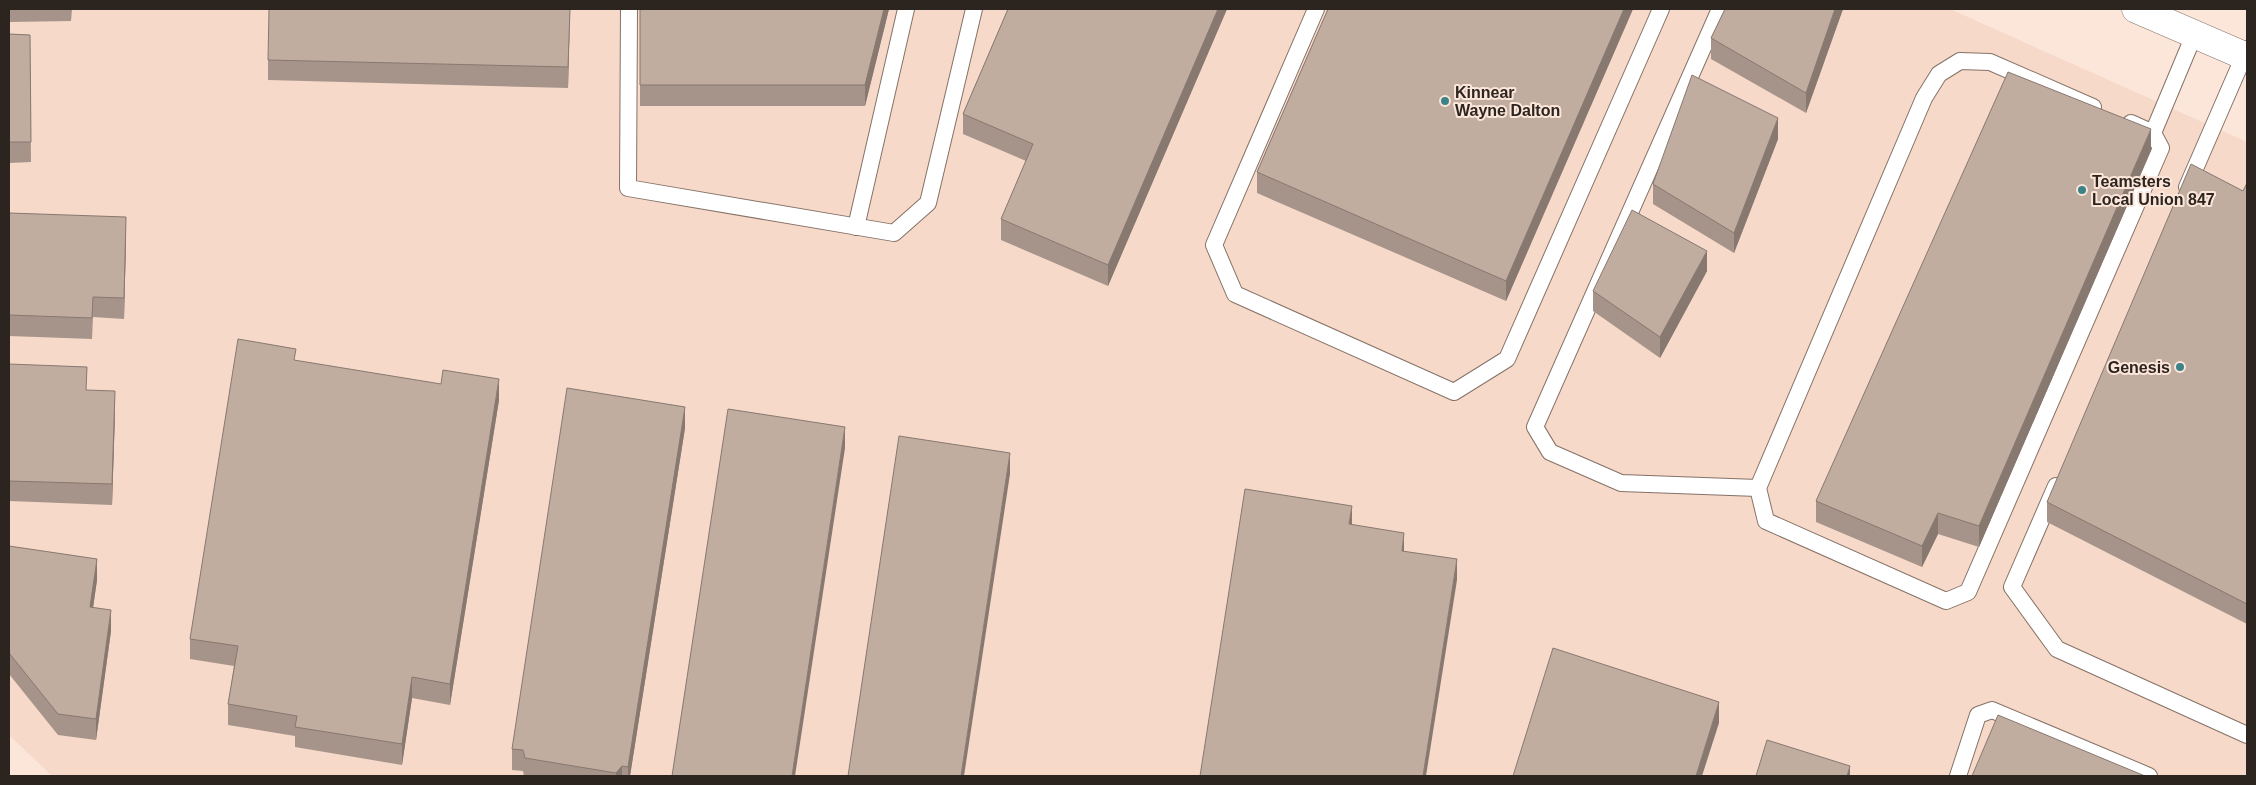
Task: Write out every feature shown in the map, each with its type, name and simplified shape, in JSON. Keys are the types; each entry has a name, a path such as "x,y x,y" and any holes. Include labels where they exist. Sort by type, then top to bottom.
{"street":[{"path":"2137,9 2194,35 2246,54"}],"lane":[{"path":"629,9 628,188 894,233 928,204 974,9"},
{"path":"856,226 906,9"},
{"path":"1316,9 1214,246 1235,294 1454,392 1507,358 1661,9"},
{"path":"1720,9 1535,427 1550,452 1621,483 1758,488"},
{"path":"2153,133 2194,35"},
{"path":"2180,202 2246,54"},
{"path":"1960,61 1990,62 2153,133 2161,148 1968,592 1946,601 1766,521 1758,488 1924,98 1938,74 1960,61"},
{"path":"2064,468 2012,587 2057,649 2247,735"},
{"path":"1958,776 1978,715 1992,710 2149,776"}],"shaded area":[{"path":"9,9 1950,9 2247,142 2247,776 52,776 9,735"}],"building":[{"path":"269,9 570,9 568,67 268,60"},
{"path":"640,9 884,9 865,85 640,85"},
{"path":"1008,9 1218,9 1108,265 1001,219 1033,144 963,114"},
{"name":"Kinnear Wayne Dalton","path":"1328,9 1624,9 1506,281 1257,172"},
{"path":"1725,9 1835,9 1806,93 1711,38"},
{"path":"9,34 30,35 31,142 9,142"},
{"path":"2008,72 2151,129 1979,526 1938,513 1922,546 1816,501"},
{"path":"1692,75 1778,118 1734,233 1653,184"},
{"name":"Genesis","path":"2191,164 2243,191 2247,183 2247,604 2047,502"},
{"path":"1632,210 1707,251 1660,337 1593,291"},
{"path":"9,213 126,217 124,298 93,297 92,318 9,315"},
{"path":"238,339 296,349 294,360 441,384 443,370 499,379 450,684 412,677 402,744 295,727 297,716 228,704 238,646 190,639"},
{"path":"9,364 87,367 86,390 115,391 112,484 9,481"},
{"path":"567,388 685,407 628,767 622,766 616,773 525,758 523,750 512,749"},
{"path":"728,409 845,427 792,776 672,776"},
{"path":"899,436 1010,453 961,776 848,776"},
{"path":"1245,489 1352,506 1349,524 1404,533 1402,551 1457,559 1423,776 1200,776"},
{"path":"9,546 97,559 90,607 111,610 96,719 58,714 9,653"},
{"path":"1553,648 1719,702 1696,776 1513,776"},
{"path":"1998,715 2145,776 1972,776"},
{"path":"1767,740 1850,766 1847,776 1756,776"}],"place":[{"name":"Kinnear Wayne Dalton","path":"1445,101"},
{"name":"Teamsters Local Union 847","path":"2082,190"},
{"name":"Genesis","path":"2180,367"}]}
